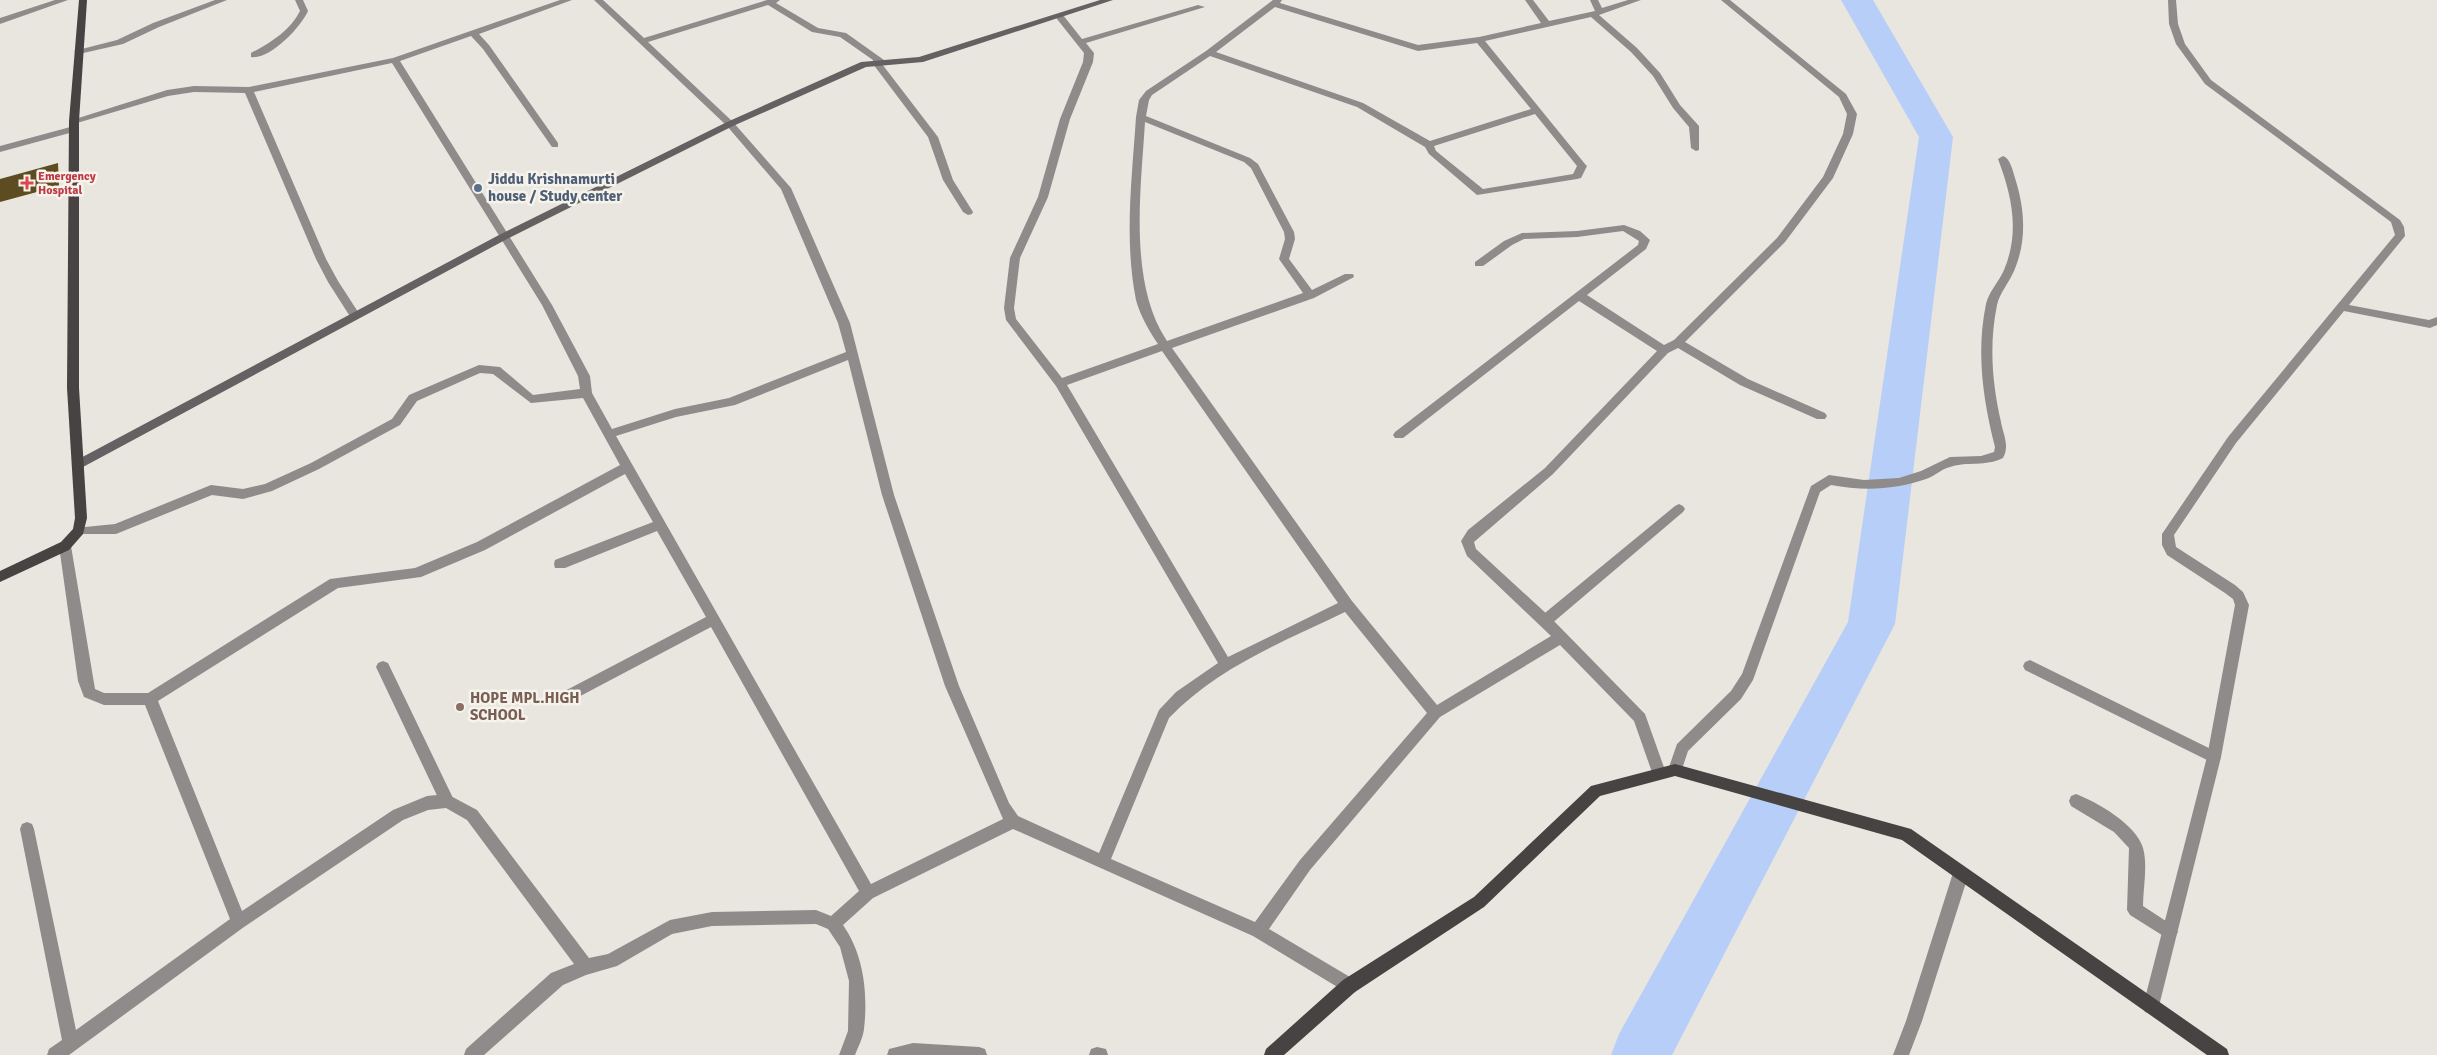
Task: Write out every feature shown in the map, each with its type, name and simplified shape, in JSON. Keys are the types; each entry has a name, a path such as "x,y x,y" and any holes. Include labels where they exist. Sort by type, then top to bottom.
{"main road":[{"path":"0,577 66,546 79,531 81,518 74,388 74,125 83,0"},
{"path":"1272,1055 1349,986 1479,902 1596,791 1659,773 1676,771 1906,834 2221,1055"}],"street":[{"path":"0,21 64,0"},
{"path":"79,51 120,42 223,0"},
{"path":"254,55 279,40 301,18 304,12 299,0"},
{"path":"0,149 167,93 194,89 249,90 395,60 568,0"},
{"path":"598,0 644,41 730,124 786,188 844,323 888,495 952,686 1004,807 1013,821 1029,830 1258,931 1349,986"},
{"path":"79,464 503,237 730,124 864,64 920,60 1060,17 1108,0"},
{"path":"1529,0 1547,25"},
{"path":"1594,0 1596,13 1657,75 1676,106 1694,126 1696,148"},
{"path":"1435,713 1347,605 1154,330 1142,301 1134,223 1141,117 1144,100 1149,94 1209,53 1276,2 1409,47 1425,48 1479,40 1547,25 1596,13 1637,0"},
{"path":"1659,773 1640,718 1545,621 1471,552 1467,541 1472,534 1549,471 1664,350 1678,343 1780,240 1828,178 1848,134 1852,114 1843,96 1725,0"},
{"path":"2151,1006 2214,757 2242,605 2238,596 2230,589 2171,551 2168,545 2168,534 2232,440 2400,236 2399,227 2395,220 2208,82 2191,63 2177,37 2170,17 2172,0"},
{"path":"644,41 773,1 815,30 843,35 878,62 933,137 948,180 968,212"},
{"path":"1081,42 1200,7"},
{"path":"1060,17 1088,52 1086,71 1065,119 1043,197 1015,258 1009,308 1011,320 1060,383 1226,665"},
{"path":"474,34 486,47 555,144"},
{"path":"1209,53 1360,105 1429,146 1432,152 1481,193 1576,176 1582,166 1535,111 1503,68 1479,40"},
{"path":"395,60 503,237 547,305 584,376 586,394 868,893"},
{"path":"249,90 322,259 333,282 355,315"},
{"path":"1429,146 1535,111"},
{"path":"1141,117 1247,160 1255,166 1289,232 1290,239 1284,259 1310,295"},
{"path":"1676,771 1682,748 1736,695 1748,676 1815,489 1829,480 1856,485 1888,483 1922,476 1946,463 1992,459 1999,454 2001,447 1988,392 1989,321 1993,298 2009,270 2016,248 2020,218 2016,192 2003,159"},
{"path":"1399,435 1642,247 1645,240 1636,233 1624,228 1577,234 1522,236 1508,243 1479,264"},
{"path":"1060,383 1310,295 1350,277"},
{"path":"1578,295 1664,350"},
{"path":"2341,307 2430,324 2437,321"},
{"path":"1678,343 1744,382 1821,416"},
{"path":"609,434 676,413 731,402 852,354"},
{"path":"79,531 116,528 211,490 243,494 268,488 315,466 396,422 413,398 479,369 496,370 531,399 586,394"},
{"path":"66,546 85,680 89,693 104,699 150,699 335,583 416,573 481,546 627,468"},
{"path":"1545,621 1679,509"},
{"path":"560,564 659,525"},
{"path":"1103,861 1164,714 1175,700 1226,665 1347,605"},
{"path":"564,698 713,620"},
{"path":"1258,931 1306,865 1435,713 1561,637"},
{"path":"2030,666 2214,757"},
{"path":"383,667 447,801"},
{"path":"150,699 239,922"},
{"path":"2076,800 2120,828 2130,838 2136,848 2135,910 2170,932"},
{"path":"55,1055 239,922 398,815 427,803 447,801 472,815 586,966"},
{"path":"833,924 868,893 1013,821"},
{"path":"27,829 71,1043"},
{"path":"1901,1055 1914,1021 1961,873"},
{"path":"472,1055 557,979 586,966 611,961 670,926 712,919 816,917 833,924 847,944 857,981 856,1031 847,1055"},
{"path":"895,1055 913,1052 979,1055"}],"building":[{"path":"58,163 59,186 0,202 0,179"}],"waterway":[{"path":"1640,1055 1871,624 1936,137 1857,0"}],"place":[{"name":"Emergency Hospital","path":"27,183"},
{"name":"Jiddu Krishnamurti house / Study center","path":"478,188"},
{"name":"HOPE MPL.HIGH SCHOOL","path":"460,707"}]}
